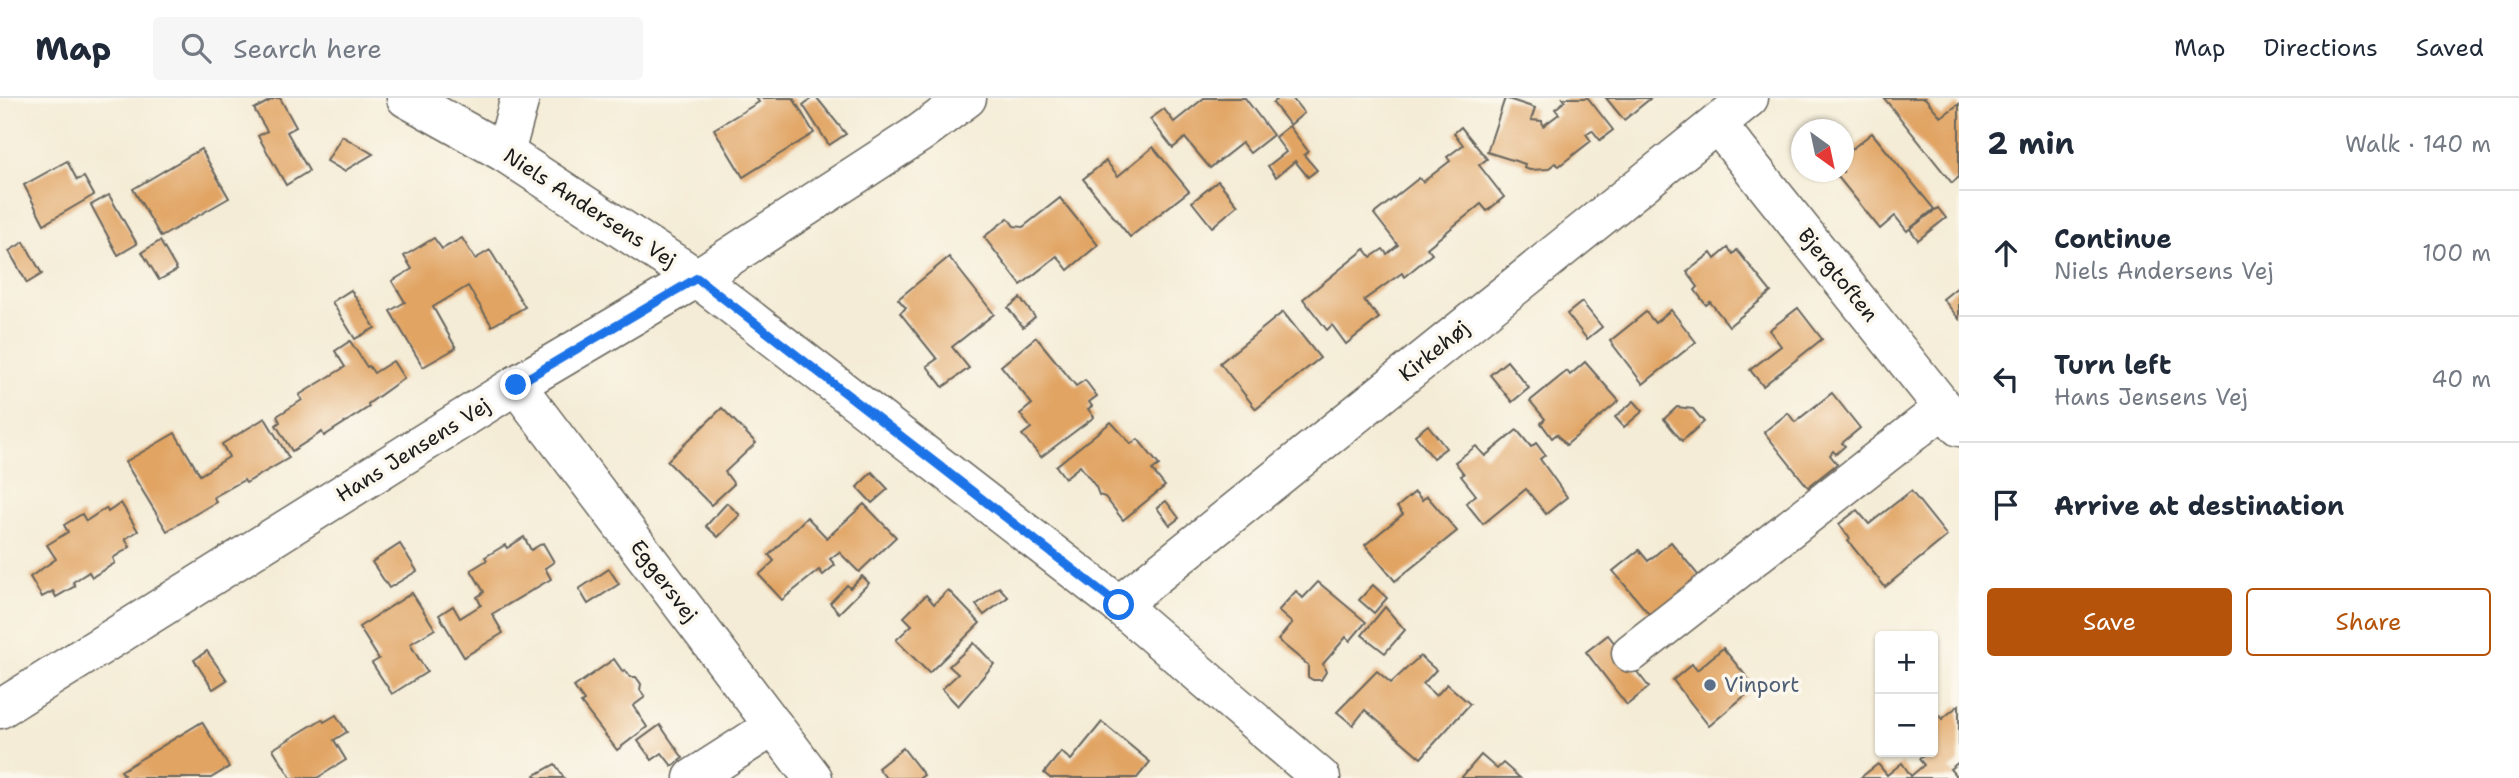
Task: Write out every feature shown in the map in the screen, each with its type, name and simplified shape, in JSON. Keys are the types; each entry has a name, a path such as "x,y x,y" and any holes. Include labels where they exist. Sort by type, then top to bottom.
{"street":[{"name":"Niels Andersens Vej","path":"406,98 505,153 697,278 1119,605 1321,778"},
{"path":"505,153 520,98"},
{"name":"Hans Jensens Vej","path":"0,709 516,385 697,278 920,133 967,98"},
{"name":"Kirkehøj","path":"1119,605 1749,98"},
{"name":"Bjergtoften","path":"1717,124 1951,417"},
{"name":"Eggersvej","path":"516,385 813,778"},
{"path":"1631,653 1951,417"},
{"path":"693,778 774,726"}],"building":[{"path":"280,98 296,127 287,132 309,171 286,185 258,136 267,131 254,109"},
{"path":"756,98 793,98 814,133 743,177 714,129 759,102"},
{"path":"812,98 817,98 846,134 829,145 803,105"},
{"path":"1204,98 1245,98 1273,135 1250,153 1242,143 1210,168 1185,138 1173,148 1150,119 1164,109 1174,122"},
{"path":"1279,98 1292,98 1304,113 1290,125 1273,103"},
{"path":"1505,98 1535,108 1531,120 1542,121 1543,126 1559,114 1555,109 1565,101 1563,98 1588,98 1613,130 1600,140 1592,130 1586,134 1591,141 1559,166 1555,163 1548,169 1530,170 1524,168 1525,164 1487,152"},
{"path":"1606,98 1651,98 1624,120"},
{"path":"1884,98 1925,98 1941,117 1959,104 1959,177 1952,183"},
{"path":"1289,126 1308,151 1304,155 1317,170 1308,177 1295,161 1276,177 1268,166 1286,152 1275,137"},
{"path":"1461,127 1487,159 1479,165 1504,197 1487,211 1481,204 1427,248 1432,254 1404,277 1402,273 1364,300 1379,318 1346,344 1332,325 1327,330 1303,299 1365,249 1371,257 1383,249 1387,254 1398,245 1374,214 1419,178 1423,182 1450,161 1447,157 1463,145 1454,133"},
{"path":"1872,133 1934,209 1907,231 1895,216 1880,229 1842,182 1854,182 1854,147"},
{"path":"342,136 373,154 344,171 327,161"},
{"path":"1153,147 1189,191 1130,237 1083,179 1106,161 1118,176"},
{"path":"201,149 229,198 161,237 133,189"},
{"path":"67,161 77,180 84,177 94,195 44,224 24,185"},
{"path":"1218,181 1238,205 1212,227 1192,202"},
{"path":"109,195 137,244 118,255 91,205"},
{"path":"1060,198 1098,245 1068,270 1057,256 1021,285 984,237 1008,218 1014,226 1023,227"},
{"path":"1938,208 1946,218 1918,240 1910,229"},
{"path":"434,238 442,249 462,238 475,259 490,250 525,307 492,326 468,286 433,307 456,348 423,367 390,311 405,302 392,281 412,269 404,256"},
{"path":"160,241 177,270 159,280 142,252"},
{"path":"24,242 42,274 27,283 9,251"},
{"path":"1728,248 1733,254 1737,250 1771,292 1729,326 1710,302 1706,305 1687,272 1711,253 1715,259"},
{"path":"949,257 994,314 952,347 969,368 943,387 927,366 937,359 900,313 906,308 898,299"},
{"path":"1959,286 1959,319 1943,299"},
{"path":"351,290 375,328 355,339 332,302"},
{"path":"1020,298 1035,317 1023,327 1008,308"},
{"path":"1582,302 1602,327 1587,339 1567,314"},
{"path":"1798,308 1822,339 1763,386 1750,370 1781,346 1769,330"},
{"path":"1671,310 1696,342 1643,384 1610,341 1646,312 1655,323"},
{"path":"1283,312 1320,358 1256,409 1220,363"},
{"path":"1036,337 1076,386 1085,380 1097,396 1089,402 1092,406 1088,409 1094,417 1041,457 1022,435 1031,428 1020,414 1032,404 1001,366"},
{"path":"350,341 374,373 393,361 404,378 368,404 369,407 324,436 322,432 292,451 276,425 280,422 277,416 302,400 299,395 345,367 335,351"},
{"path":"1507,361 1529,388 1512,402 1490,375"},
{"path":"1585,362 1619,401 1566,445 1557,434 1552,438 1541,423 1545,419 1530,401 1567,371 1570,375"},
{"path":"1832,393 1860,428 1842,443 1845,446 1836,454 1833,451 1830,455 1837,464 1808,487 1764,432 1788,413 1795,422"},
{"path":"1634,401 1643,411 1624,427 1615,417"},
{"path":"1677,407 1693,409 1704,422 1682,441 1664,419"},
{"path":"722,408 756,443 725,472 734,484 711,505 667,461"},
{"path":"265,418 289,458 246,483 244,480 214,497 216,502 167,531 125,462 175,433 200,475 229,457 222,444"},
{"path":"1111,422 1131,444 1138,439 1159,465 1152,470 1165,486 1123,520 1105,497 1099,495 1080,466 1065,478 1056,466"},
{"path":"1428,425 1446,448 1433,458 1415,435"},
{"path":"1517,430 1531,447 1536,443 1545,455 1540,459 1567,497 1546,514 1526,489 1483,524 1466,503 1476,495 1461,476 1464,474 1455,462 1476,446 1485,456"},
{"path":"872,472 888,489 872,503 857,487"},
{"path":"1911,491 1947,536 1885,587 1848,541 1850,539 1839,524 1857,510 1869,524"},
{"path":"1415,492 1422,500 1427,496 1457,531 1395,581 1365,545 1403,514 1397,507"},
{"path":"1166,501 1179,518 1170,525 1157,508"},
{"path":"121,503 138,531 125,539 130,547 113,558 115,563 92,577 89,572 73,582 75,586 56,597 53,591 42,597 30,577 56,559 47,545 68,532 64,525 82,514 86,521 106,508 108,512"},
{"path":"727,503 740,515 718,537 706,526"},
{"path":"864,504 896,537 859,572 839,552 830,559 835,565 823,575 819,570 782,600 759,575 774,561 769,555 807,517 827,538"},
{"path":"524,537 531,550 543,543 554,562 545,568 551,579 492,614 503,633 464,657 439,615 453,606 460,618 481,605 477,597 484,592 471,570 487,560 485,557"},
{"path":"1671,542 1703,581 1654,620 1613,571 1639,550 1648,561"},
{"path":"400,544 417,571 389,588 372,562"},
{"path":"609,569 619,584 588,604 579,589"},
{"path":"862,576 869,583 839,613 830,603 847,585 850,588"},
{"path":"1318,582 1366,622 1350,641 1346,637 1323,664 1326,672 1321,680 1313,680 1308,677 1308,665 1278,640 1292,623 1278,611 1296,591 1303,598"},
{"path":"1373,585 1387,598 1374,613 1359,600"},
{"path":"999,587 1008,597 984,615 976,605"},
{"path":"948,590 980,623 929,673 896,640 912,625 904,617 926,595 934,604"},
{"path":"412,593 435,629 410,644 427,672 392,694 372,663 379,659 359,627"},
{"path":"1385,607 1405,630 1385,653 1362,635"},
{"path":"1608,635 1649,687 1627,705 1586,652"},
{"path":"974,643 994,664 958,706 942,689 958,674 949,666"},
{"path":"1723,648 1755,687 1709,726 1673,680 1692,664 1697,670"},
{"path":"207,651 227,680 213,689 194,660"},
{"path":"1420,656 1436,670 1423,684 1436,696 1447,684 1470,704 1421,758 1365,710 1353,725 1337,712 1377,671 1391,683"},
{"path":"614,659 623,672 625,670 630,677 636,677 641,684 640,690 645,697 633,706 647,727 617,750 581,703 584,701 574,687"},
{"path":"1959,705 1959,762 1950,769 1956,776 1954,778 1860,778 1878,764 1887,775 1902,763 1911,776 1924,765 1919,759 1922,757 1938,757 1938,714 1942,719"},
{"path":"336,715 347,732 334,740 346,760 317,778 291,778 273,749 322,719 324,722"},
{"path":"202,722 229,767 211,778 119,778 124,775 121,771"},
{"path":"1102,722 1150,762 1137,778 1050,778 1044,773 1061,752 1071,760"},
{"path":"660,725 683,758 672,766 662,753 652,760 638,741"},
{"path":"903,748 924,775 920,778 886,778 878,768"},
{"path":"1481,755 1497,769 1503,763 1520,778 1461,778"},
{"path":"555,764 564,778 537,778 535,775"}],"place":[{"name":"Vinport","path":"1710,685"}],"route":[{"path":"516,385 697,278 1119,605"}]}
